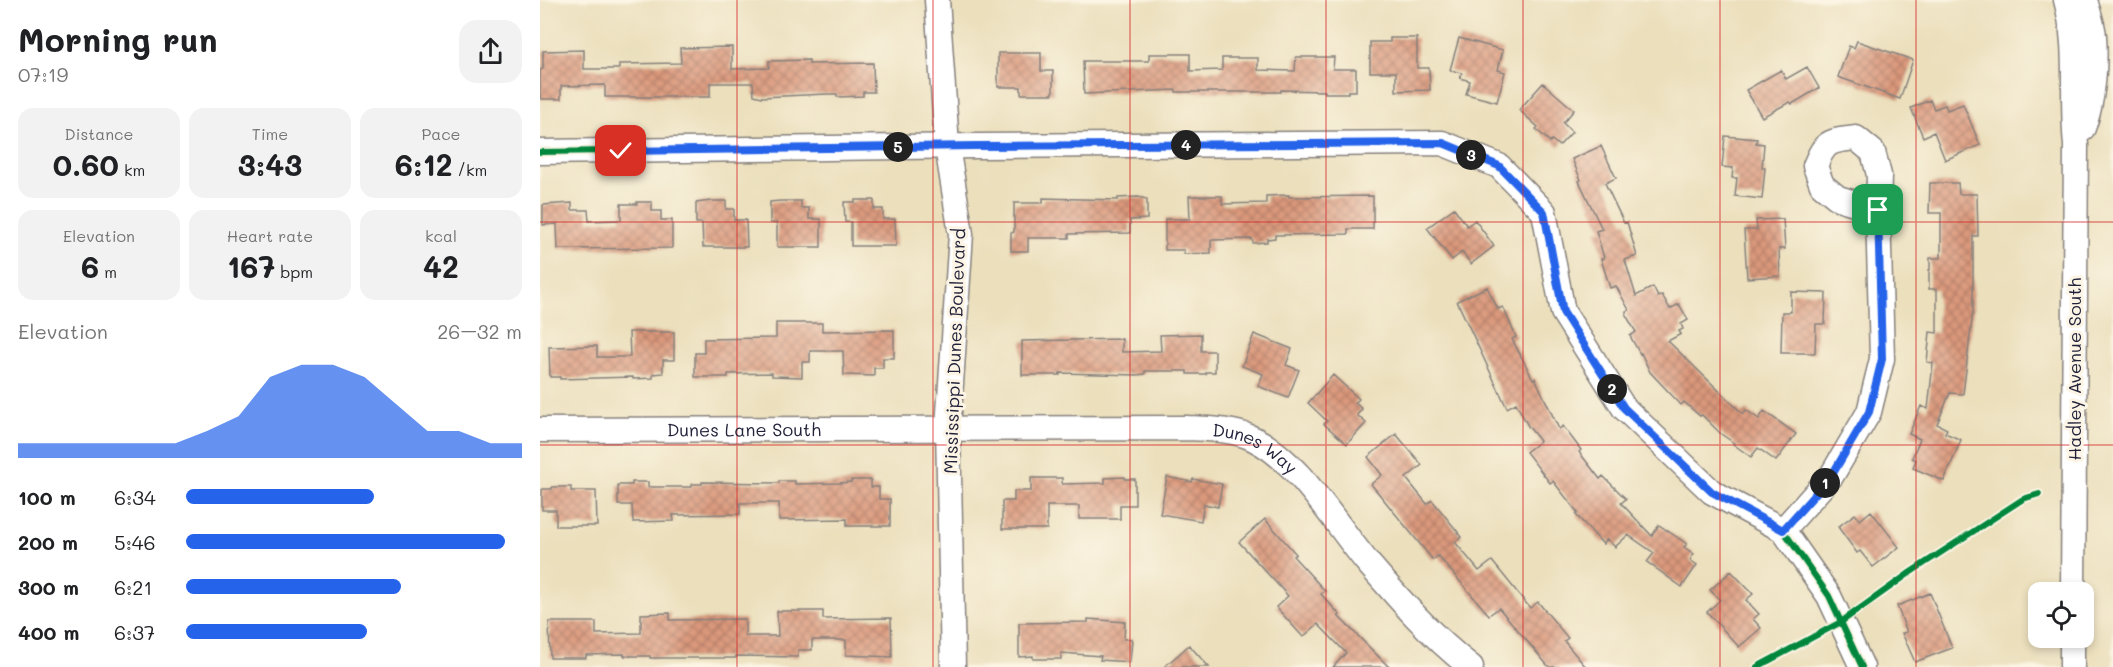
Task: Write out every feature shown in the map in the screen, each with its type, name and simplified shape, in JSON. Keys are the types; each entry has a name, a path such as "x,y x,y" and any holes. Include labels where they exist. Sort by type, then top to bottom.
{"street":[{"name":"Mississippi Dunes Boulevard","path":"937,0 947,147 961,234 948,428 953,667"},
{"name":"Hadley Avenue South","path":"2066,0 2072,36 2073,116 2076,145 2073,582"},
{"name":"Hadley Avenue South","path":"2076,145 2086,120 2094,57 2094,35 2085,0"},
{"path":"540,152 1443,143 1499,166 1544,212 1563,312 1624,408 1712,492 1783,530 1829,596 1862,667"},
{"path":"1783,530 1832,475 1869,412 1882,359 1878,210"},
{"name":"Dunes Lane South","path":"540,430 948,428"},
{"name":"Dunes Way","path":"948,428 1187,428 1221,430 1253,438 1278,454 1300,477 1376,571 1442,645 1471,667"},
{"path":"2072,648 2072,667"}],"building":[{"path":"1390,38 1417,38 1417,68 1429,68 1430,90 1396,91 1396,72 1370,72 1370,42 1390,42"},
{"path":"1459,38 1503,50 1498,70 1505,72 1497,102 1466,94 1470,81 1460,78 1462,73 1450,70"},
{"path":"1857,41 1913,60 1900,99 1838,77 1849,46 1854,48"},
{"path":"732,47 732,69 769,68 769,61 809,60 809,64 873,63 874,92 863,92 863,96 837,97 837,94 827,94 762,97 754,95 753,83 710,83 710,97 605,97 605,85 561,86 561,99 541,99 540,97 543,51 584,50 584,69 619,69 619,64 681,63 680,48"},
{"path":"998,53 1041,53 1041,71 1053,71 1053,94 1021,94 1021,87 998,87"},
{"path":"1149,54 1190,54 1190,71 1222,70 1222,58 1258,58 1258,70 1295,71 1296,57 1334,57 1333,69 1356,69 1356,91 1325,93 1325,91 1281,90 1281,92 1176,92 1176,90 1084,94 1083,61 1149,61"},
{"path":"1807,67 1819,88 1792,104 1790,102 1762,117 1746,90 1781,70 1786,79"},
{"path":"1543,83 1574,110 1563,123 1572,132 1559,146 1552,140 1550,142 1536,129 1538,127 1519,110"},
{"path":"1930,100 1934,109 1945,105 1947,110 1963,104 1980,145 1945,160 1934,132 1923,137 1911,108"},
{"path":"1725,136 1757,139 1756,143 1764,144 1762,168 1765,168 1762,199 1735,196 1737,178 1732,178 1733,168 1722,167"},
{"path":"1601,146 1616,178 1605,183 1624,223 1627,222 1637,256 1625,260 1636,296 1653,287 1658,297 1662,295 1670,309 1679,304 1688,320 1681,324 1683,329 1679,331 1681,334 1668,341 1743,414 1746,410 1759,419 1764,411 1796,434 1776,461 1758,448 1751,457 1721,434 1702,415 1700,416 1684,402 1681,405 1650,372 1630,336 1636,332 1626,315 1626,311 1629,310 1616,286 1610,288 1601,259 1604,258 1596,231 1602,229 1579,181 1581,180 1572,159"},
{"path":"1930,183 1958,183 1959,194 1977,194 1978,236 1973,236 1973,312 1963,394 1950,393 1937,424 1947,429 1945,433 1961,440 1944,481 1913,468 1916,460 1912,458 1920,439 1909,434 1921,406 1928,409 1933,363 1927,362 1930,332 1937,333 1937,289 1929,289 1929,270 1930,258 1941,258 1941,213 1929,213"},
{"path":"1289,195 1289,197 1373,196 1373,229 1348,229 1348,234 1275,235 1275,238 1267,239 1267,242 1253,243 1252,239 1211,240 1211,253 1184,254 1184,250 1165,250 1165,219 1190,219 1189,196 1222,196 1222,204 1266,203 1266,196"},
{"path":"1043,198 1118,200 1118,198 1147,199 1147,219 1130,220 1130,233 1069,234 1069,238 1028,238 1028,251 1011,251 1011,233 1014,232 1014,203 1043,203"},
{"path":"855,200 874,200 874,209 883,209 883,219 895,219 896,246 851,246 851,222 845,222 844,202 855,202"},
{"path":"726,201 726,209 734,209 734,220 746,220 747,247 703,247 702,223 696,223 696,203"},
{"path":"801,201 801,208 809,208 809,219 821,219 821,247 777,247 777,223 770,223 770,202"},
{"path":"637,202 652,202 652,211 661,211 661,220 672,220 672,248 558,249 557,224 543,225 543,205 572,203 572,210 588,210 589,221 621,220 621,204 637,204"},
{"path":"1454,208 1467,226 1475,220 1494,246 1471,264 1462,252 1452,260 1427,228"},
{"path":"1783,219 1785,249 1779,249 1780,276 1747,278 1744,230 1757,230 1756,220"},
{"path":"1487,287 1498,309 1503,307 1516,337 1512,339 1533,379 1535,378 1559,429 1563,426 1600,479 1603,476 1626,499 1621,503 1652,536 1659,525 1687,544 1684,547 1694,554 1690,560 1697,565 1682,587 1647,562 1654,553 1628,535 1615,547 1607,539 1603,544 1576,515 1578,513 1553,481 1550,483 1526,452 1540,441 1528,426 1516,403 1507,408 1457,301"},
{"path":"1791,292 1826,293 1825,324 1816,324 1815,353 1781,353 1782,312 1791,312"},
{"path":"776,323 822,323 822,331 894,330 894,358 883,358 883,368 874,368 874,376 844,375 843,351 810,351 810,362 802,362 802,377 772,376 772,373 695,377 695,353 704,353 704,339 776,338"},
{"path":"629,332 674,332 674,360 663,360 663,373 653,374 653,378 633,379 633,377 560,379 560,377 550,377 549,347 597,346 597,357 630,357"},
{"path":"1201,334 1201,351 1215,351 1215,372 1187,374 1187,371 1145,371 1145,374 1137,375 1060,373 1060,375 1022,375 1022,341 1122,339 1122,352 1161,351 1160,335"},
{"path":"1254,334 1292,349 1286,365 1299,370 1288,398 1258,386 1263,374 1242,366"},
{"path":"1333,375 1359,399 1355,403 1362,409 1357,415 1366,423 1347,444 1324,424 1327,421 1308,403"},
{"path":"1396,434 1422,465 1406,478 1427,504 1432,500 1462,537 1455,542 1479,571 1492,561 1530,608 1538,602 1568,638 1564,641 1586,667 1549,667 1499,608 1489,615 1438,556 1433,560 1371,484 1382,475 1368,457"},
{"path":"1125,477 1125,479 1135,479 1135,505 1120,505 1120,519 1079,519 1079,506 1047,506 1047,529 1002,529 1002,501 1014,501 1014,491 1031,491 1031,478 1062,478 1062,484 1105,483 1105,478"},
{"path":"1167,477 1192,482 1193,479 1222,484 1218,507 1204,504 1201,521 1160,514"},
{"path":"851,480 871,480 871,487 879,487 879,499 890,499 890,526 847,526 847,519 779,520 779,503 740,503 740,514 673,515 674,521 633,522 632,505 618,505 618,485 632,485 632,482 648,482 648,487 692,487 692,484 702,484 702,482 779,483 779,481 795,481 795,484 839,483 851,482"},
{"path":"552,487 571,487 571,491 596,491 597,526 556,526 556,510 542,510 542,489 552,489"},
{"path":"1871,511 1899,547 1873,567 1860,551 1857,553 1838,527 1855,514 1860,520"},
{"path":"1265,519 1296,554 1293,556 1325,591 1321,594 1340,615 1338,616 1389,667 1333,667 1346,653 1318,624 1303,637 1276,607 1288,596 1239,542"},
{"path":"1731,571 1753,594 1746,600 1759,614 1753,619 1761,628 1739,647 1707,612 1720,600 1710,590"},
{"path":"1930,593 1952,648 1915,662 1902,633 1907,632 1897,606"},
{"path":"777,611 823,611 823,619 891,618 892,657 846,655 846,640 812,640 812,650 798,650 798,657 650,658 650,656 624,656 624,654 586,655 586,658 550,658 549,622 596,622 596,634 641,633 641,614 670,613 670,620 745,619 745,636 778,636"},
{"path":"1088,619 1125,622 1124,639 1132,639 1130,662 1100,660 1101,656 1061,653 1061,659 1019,657 1019,623 1088,622"},
{"path":"1189,645 1209,667 1164,667 1179,654"}],"cycle path":[{"path":"540,152 1442,143 1499,166 1544,212 1563,312 1624,408 1712,492 1783,530 1829,596 1862,667"},
{"path":"1757,667 1841,622 1911,572 2023,499 2039,494"}],"route":[{"path":"621,151 1443,143 1499,166 1544,212 1563,312 1624,408 1712,492 1783,530 1832,475 1869,412 1882,359 1878,210"}]}
